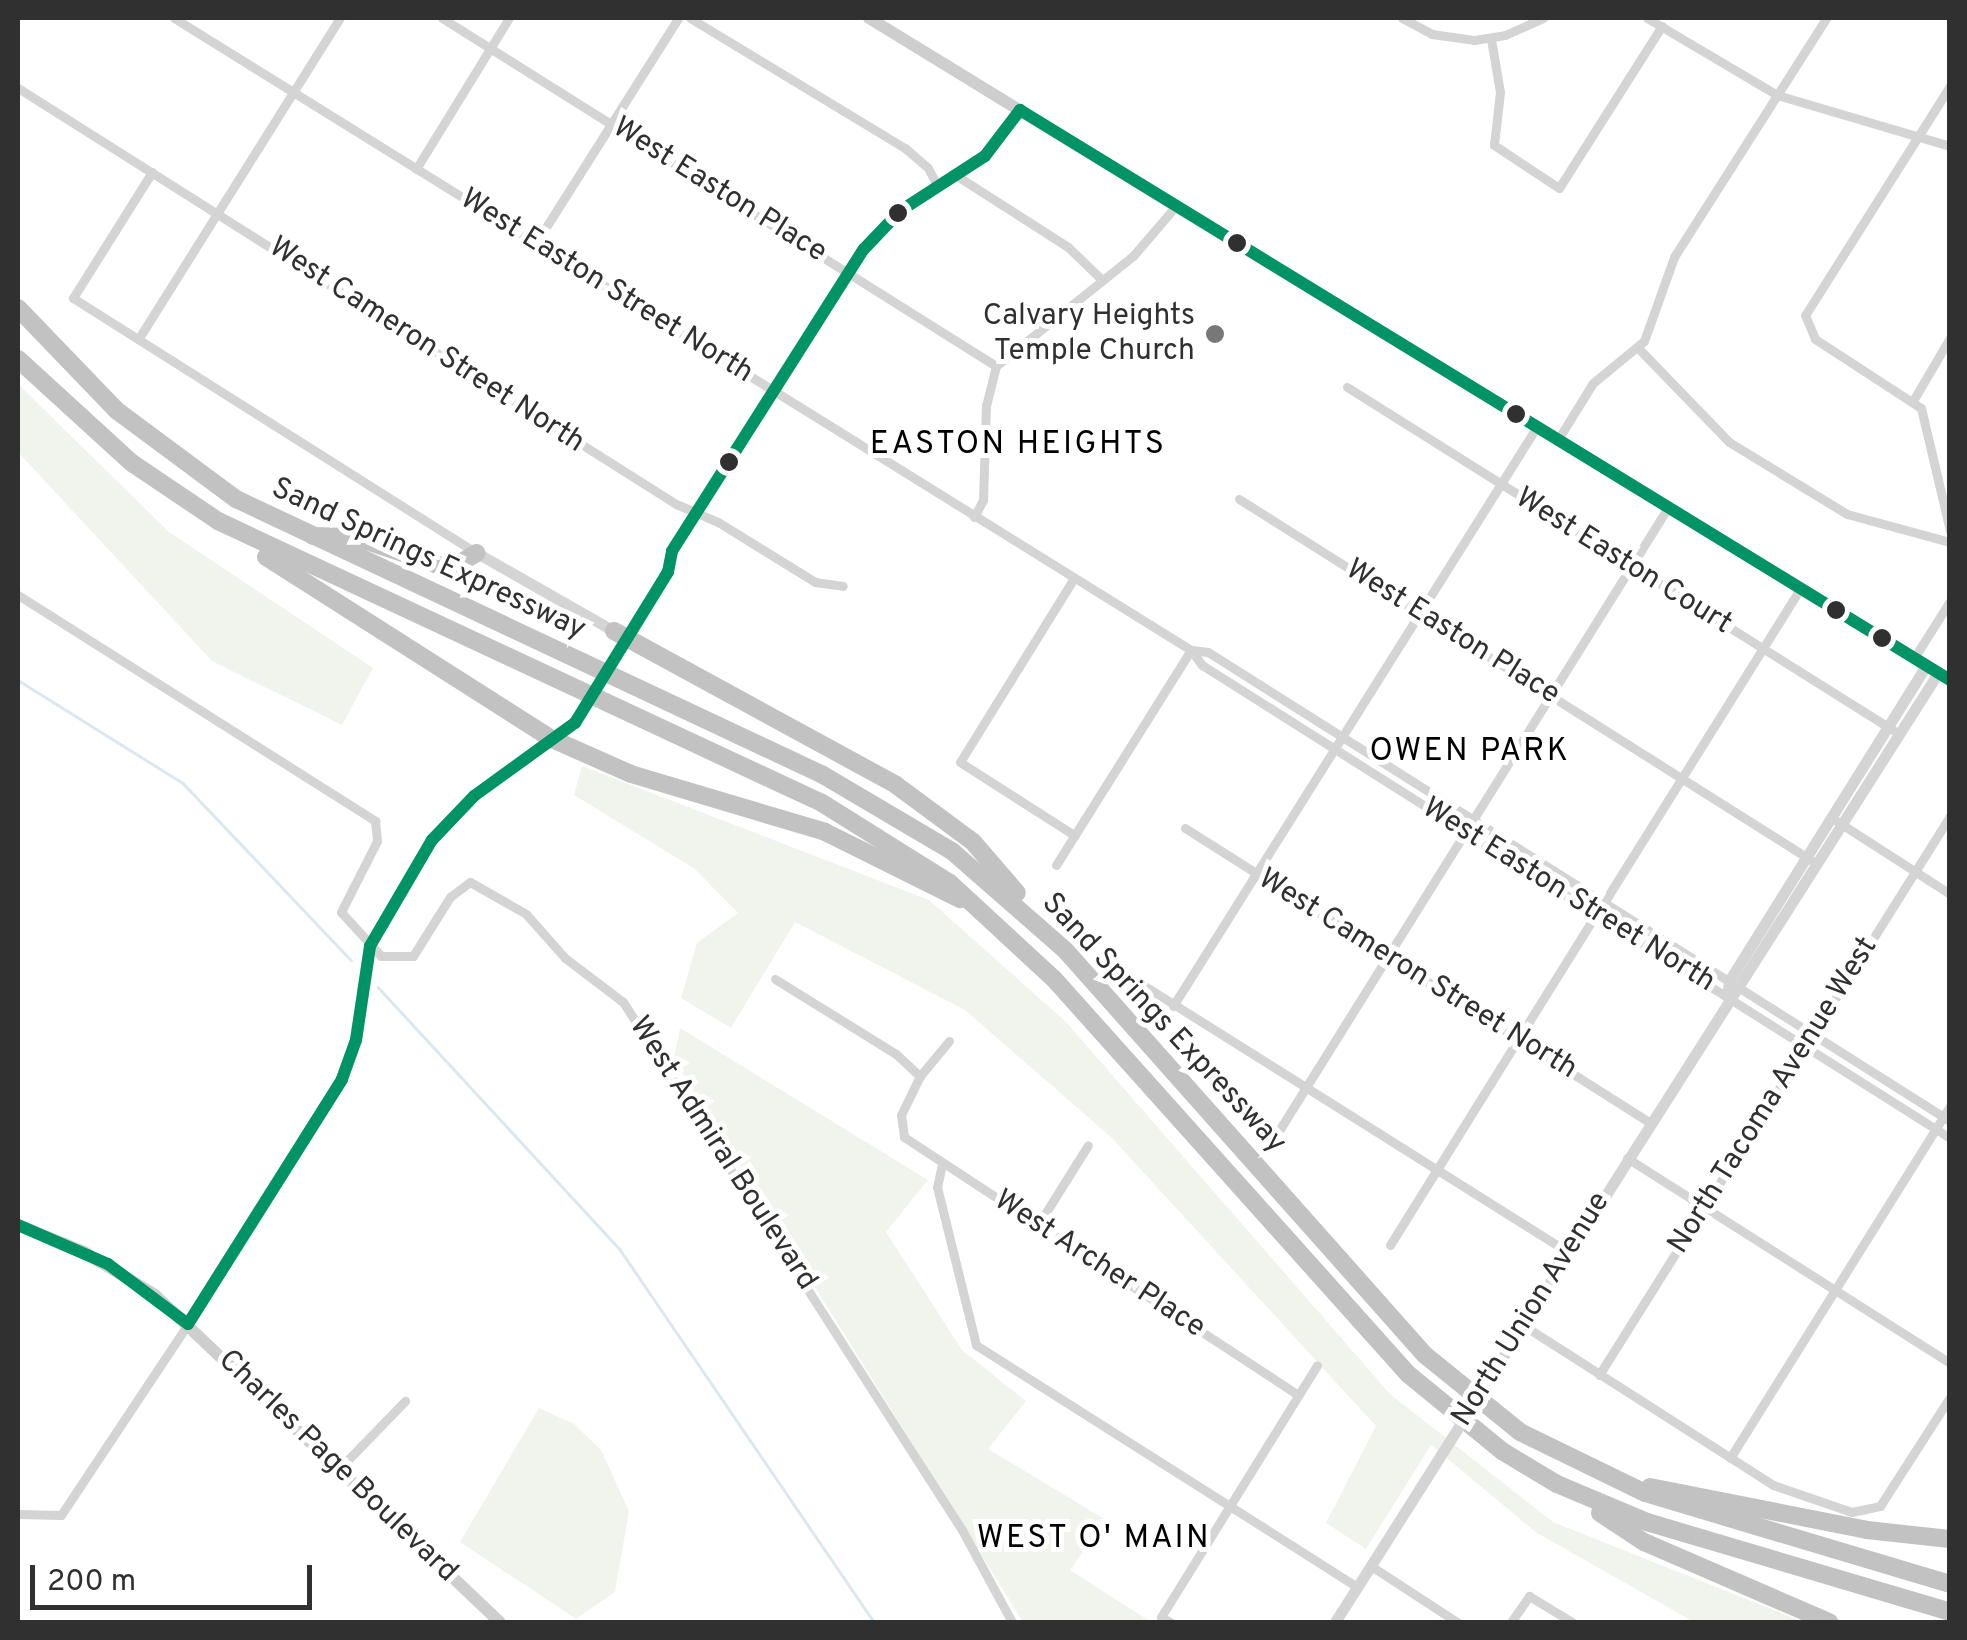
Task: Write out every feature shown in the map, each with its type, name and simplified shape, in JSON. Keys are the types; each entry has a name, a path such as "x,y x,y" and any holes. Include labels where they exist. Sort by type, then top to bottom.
{"highway":[{"name":"Sand Springs Expressway","path":"18,308 98,394 164,450 306,536 640,690 905,820 994,884 1066,951 1425,1355 1520,1432 1617,1483 1950,1584"},
{"name":"Sand Springs Expressway","path":"19,361 132,463 218,520 841,813 980,907 1054,978 1408,1374 1480,1436 1557,1484 1648,1522 1950,1612"},
{"path":"218,520 316,593 552,739 632,774 825,832 980,907"},
{"path":"306,536 354,537 450,569 477,554"},
{"path":"621,634 922,803 973,842 1066,951"},
{"path":"1617,1483 1950,1539"},
{"path":"1557,1484 1644,1542 1829,1622"}],"main road":[{"path":"869,18 1932,669"},
{"path":"188,1324 342,1078 356,1040 370,946"},
{"name":"Charles Page Boulevard","path":"18,1225 108,1264 188,1324 500,1622"}],"street":[{"name":"West Easton Street North","path":"174,18 1191,650 1202,665 1950,1138"},
{"path":"139,338 340,18"},
{"name":"West Easton Place","path":"442,18 996,366"},
{"path":"416,168 510,18"},
{"path":"536,243 678,18"},
{"path":"690,18 905,148 928,168 938,187"},
{"path":"1402,18 1447,38 1491,39 1544,18"},
{"path":"1647,18 1777,96 1950,146"},
{"path":"1557,441 1593,382 1639,348 1674,256 1826,18"},
{"path":"1491,39 1500,92 1494,145 1559,188 1662,26"},
{"path":"1950,86 1805,315 1815,339 1914,399 1926,416 1950,531"},
{"name":"West Cameron Street North","path":"18,88 676,504 718,522 815,582 842,586"},
{"path":"152,172 73,298 477,554 621,634"},
{"path":"957,176 1068,247 1100,278"},
{"path":"974,517 983,500 986,406 996,366 1100,278 1134,256 1176,207"},
{"path":"1914,399 1950,338"},
{"path":"1639,348 1729,442 1847,514 1950,542"},
{"name":"West Easton Court","path":"1348,387 1900,735"},
{"path":"1174,1006 1536,428"},
{"name":"West Easton Place","path":"1240,499 1812,861"},
{"path":"1280,1129 1668,509"},
{"path":"1074,578 960,762 1074,835"},
{"path":"1604,901 1800,589"},
{"path":"18,595 375,821 377,840 341,912 370,946"},
{"path":"1932,669 1950,600"},
{"name":"West Easton Street North","path":"1191,650 1208,652 1946,1119"},
{"path":"1056,864 1191,650"},
{"name":"North Union Avenue","path":"1837,822 1888,727 1932,669"},
{"name":"North Union Avenue","path":"1336,1622 1812,861 1900,735 1932,669"},
{"name":"North Tacoma Avenue West","path":"1599,1375 1950,816"},
{"path":"1837,822 1950,894"},
{"name":"West Cameron Street North","path":"1185,828 1649,1122"},
{"name":"West Admiral Boulevard","path":"370,946 388,958 413,956 457,888 475,883 526,914 565,958 623,1002 966,1537 1012,1622"},
{"path":"1584,905 1592,893"},
{"path":"1608,920 1616,908"},
{"path":"1390,1246 1597,913"},
{"path":"1132,978 1568,1252"},
{"path":"775,979 896,1054 920,1076 950,1042"},
{"name":"West Archer Place","path":"920,1076 900,1119 902,1133 942,1164 1298,1395"},
{"path":"1730,1458 1936,1128 1946,1119 1950,1106"},
{"path":"1038,1225 1088,1145"},
{"path":"1627,1157 1950,1364"},
{"path":"942,1164 937,1187 970,1334 996,1359 1358,1587"},
{"path":"18,1514 61,1515 188,1324"},
{"path":"1523,1325 1730,1458 1797,1496 1870,1512 1886,1500 1950,1397"},
{"path":"1165,1620 1228,1506 1316,1365"},
{"path":"339,1469 405,1401"},
{"path":"1371,1566 1457,1622"},
{"path":"1512,1622 1528,1596 1572,1622"}],"shaded area":[{"path":"18,384 169,532 373,668 342,725 212,661 18,452"},
{"path":"582,766 929,900 1066,1022 1390,1394 1553,1522 1804,1622 1694,1622 1537,1533 1431,1445 1366,1549 1326,1523 1376,1426 1112,1138 965,1010 795,922 731,1028 681,998 697,943 738,913 695,869 574,795"},
{"path":"680,1028 928,1180 886,1232 962,1350 1026,1401 988,1449 1106,1520 1070,1570 1151,1622 1023,1622 674,1060"},
{"path":"539,1408 574,1424 601,1450 629,1511 615,1592 576,1619 460,1542"}],"waterway":[{"path":"18,680 183,783 351,960"},
{"path":"378,987 619,1248 874,1622"}],"transit line":[{"path":"18,1225 108,1264 188,1324 342,1079 356,1040 370,946 432,840 474,796 575,723 668,572 672,551 864,249 900,211 985,156 1020,110 1950,680"}],"place":[{"name":"Calvary Heights Temple Church","path":"1215,334"}],"district":[{"name":"EASTON HEIGHTS","path":"1018,445"},
{"name":"OWEN PARK","path":"1470,752"},
{"name":"WEST O' MAIN","path":"1094,1539"}]}
